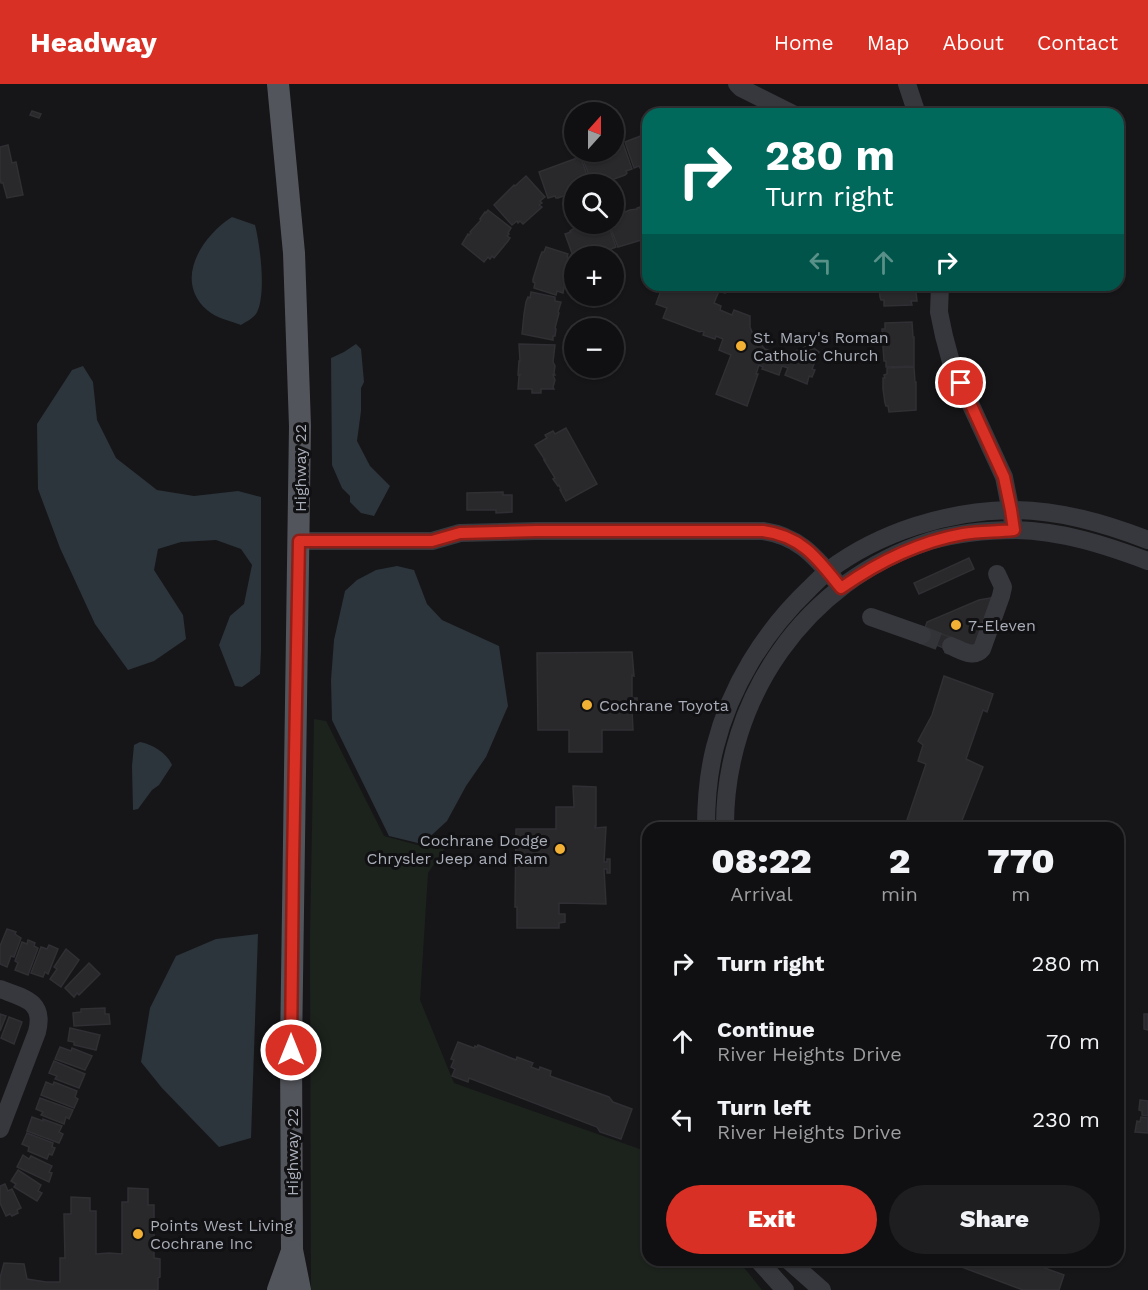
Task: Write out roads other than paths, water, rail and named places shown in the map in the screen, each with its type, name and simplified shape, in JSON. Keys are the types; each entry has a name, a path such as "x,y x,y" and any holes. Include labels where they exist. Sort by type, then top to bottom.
{"main road":[{"name":"Highway 22","path":"278,84 294,253 300,426 292,944 292,1250 300,1290"},
{"name":"Highway 22","path":"278,1290 292,1250"}],"street":[{"path":"737,84 781,108"},
{"path":"907,84 915,108"},
{"path":"940,291 939,312 951,362 1004,477 1014,530"},
{"path":"706,822 706,804 715,745 726,711 755,653 782,617 828,571 852,555 877,541 938,520 968,514 1011,510 1081,518 1148,540"},
{"path":"725,822 724,810 731,763 740,728 754,694 769,668 800,626 841,588 862,573 881,562 931,541 964,534 1014,530 1071,536 1148,561"},
{"path":"299,541 432,541 460,533 536,531 763,531 777,533 807,549 841,588"},
{"path":"951,646 975,655 982,649 1001,596 1002,587 997,574"},
{"path":"871,617 922,635"},
{"path":"711,762 731,763"},
{"path":"0,989 31,1002 39,1018 37,1032 8,1082 0,1129"},
{"path":"763,1266 785,1290"},
{"path":"795,1266 822,1290"}],"tunnel":[{"path":"922,635 951,646"}],"place":[{"name":"St. Mary's Roman Catholic Church","path":"741,346"},
{"name":"7-Eleven","path":"956,625"},
{"name":"Cochrane Toyota","path":"587,705"},
{"name":"Cochrane Dodge Chrysler Jeep and Ram","path":"560,849"},
{"name":"Points West Living Cochrane Inc","path":"138,1234"}]}
